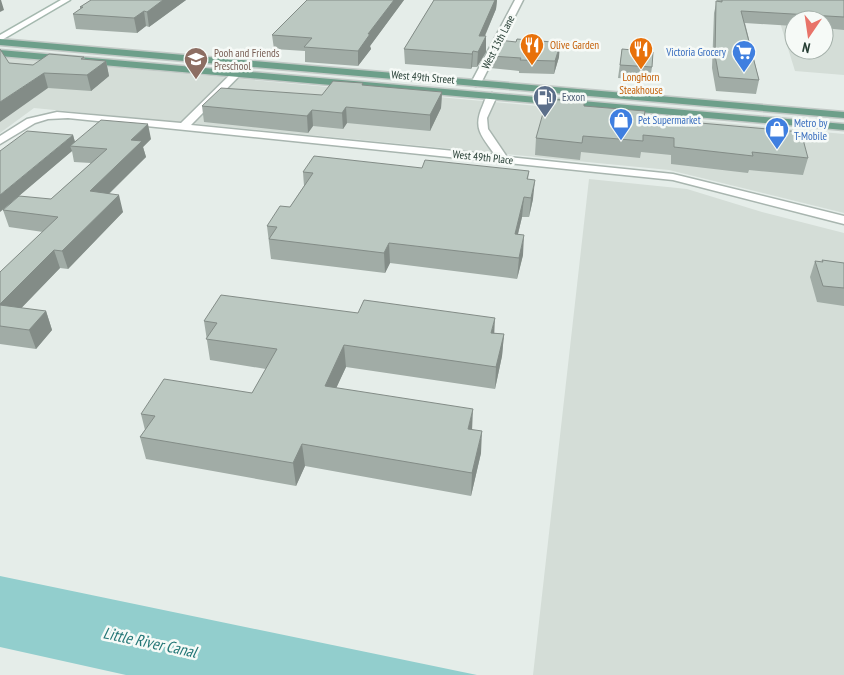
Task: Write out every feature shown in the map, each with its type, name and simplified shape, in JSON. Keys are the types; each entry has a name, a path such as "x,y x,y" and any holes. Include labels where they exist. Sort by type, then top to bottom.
{"main road":[{"name":"West 49th Street","path":"0,42 844,115"},
{"name":"West 49th Street","path":"0,53 844,128"},
{"path":"354,84 406,83 457,87 476,83"},
{"path":"492,96 512,91 579,97 632,96"}],"street":[{"path":"0,38 66,0"},
{"name":"West 13th Lane","path":"476,83 519,0"},
{"path":"183,127 247,62"},
{"path":"492,96 482,118 483,129 503,160"},
{"name":"West 49th Place","path":"0,141 27,121 39,118 63,115 118,120 683,179 844,220"}],"shaded area":[{"path":"773,0 844,0 844,75 795,71 792,60 834,60 834,10 784,10 784,36"},
{"path":"0,57 844,134 844,213 669,170 34,108 0,133"},
{"path":"589,179 687,189 762,212 844,233 844,675 533,675"}],"water":[{"name":"Little River Canal","path":"0,576 477,675 126,675 0,647"}],"building":[{"path":"91,0 163,0 147,12 144,11 134,18 73,14"},
{"path":"307,0 394,0 368,34 370,34 358,51 304,47 312,38 272,35"},
{"path":"434,0 495,0 479,36 486,36 478,52 473,51 472,54 404,49"},
{"path":"722,0 844,0 844,17 834,16 834,10 784,10 784,14 741,11 759,80 719,77 715,55 716,1 722,2"},
{"path":"517,39 552,42 552,44 560,45 555,61 520,60 521,58 491,56 499,40 516,42"},
{"path":"0,49 9,63 33,65 49,54 106,61 87,75 44,73 0,102"},
{"path":"622,49 653,52 652,67 620,65"},
{"path":"333,81 442,92 430,115 346,107 342,113 312,110 307,116 202,106 221,88 322,95"},
{"path":"547,99 584,102 584,106 645,111 644,118 801,132 808,158 752,152 753,156 674,147 674,138 643,135 643,141 583,136 582,143 536,138"},
{"path":"101,120 148,124 131,140 142,141 90,191 119,195 62,251 54,250 0,304 0,272 58,217 3,210 19,196 51,199 107,149 70,146"},
{"path":"27,131 73,135 0,195 0,151"},
{"path":"314,156 422,168 425,160 529,171 527,179 535,180 531,198 524,197 515,234 524,235 519,258 389,243 384,253 269,239 277,227 267,226 280,206 290,207 313,173 303,172"},
{"path":"822,260 844,263 844,288 823,286 815,261 823,262"},
{"path":"221,295 358,313 364,300 495,318 491,333 504,334 496,367 344,345 325,386 473,409 468,429 482,431 472,473 302,444 293,463 140,437 155,416 141,414 164,379 252,393 277,349 206,339 217,323 204,321"},
{"path":"0,305 46,311 29,330 0,326"}],"place":[{"name":"Olive Garden","path":"532,66"},
{"name":"LongHorn Steakhouse","path":"641,70"},
{"name":"Victoria Grocery","path":"744,73"},
{"name":"Pooh and Friends Preschool","path":"196,80"},
{"name":"Exxon","path":"545,118"},
{"name":"Pet Supermarket","path":"621,141"},
{"name":"Metro by T-Mobile","path":"777,150"}]}
